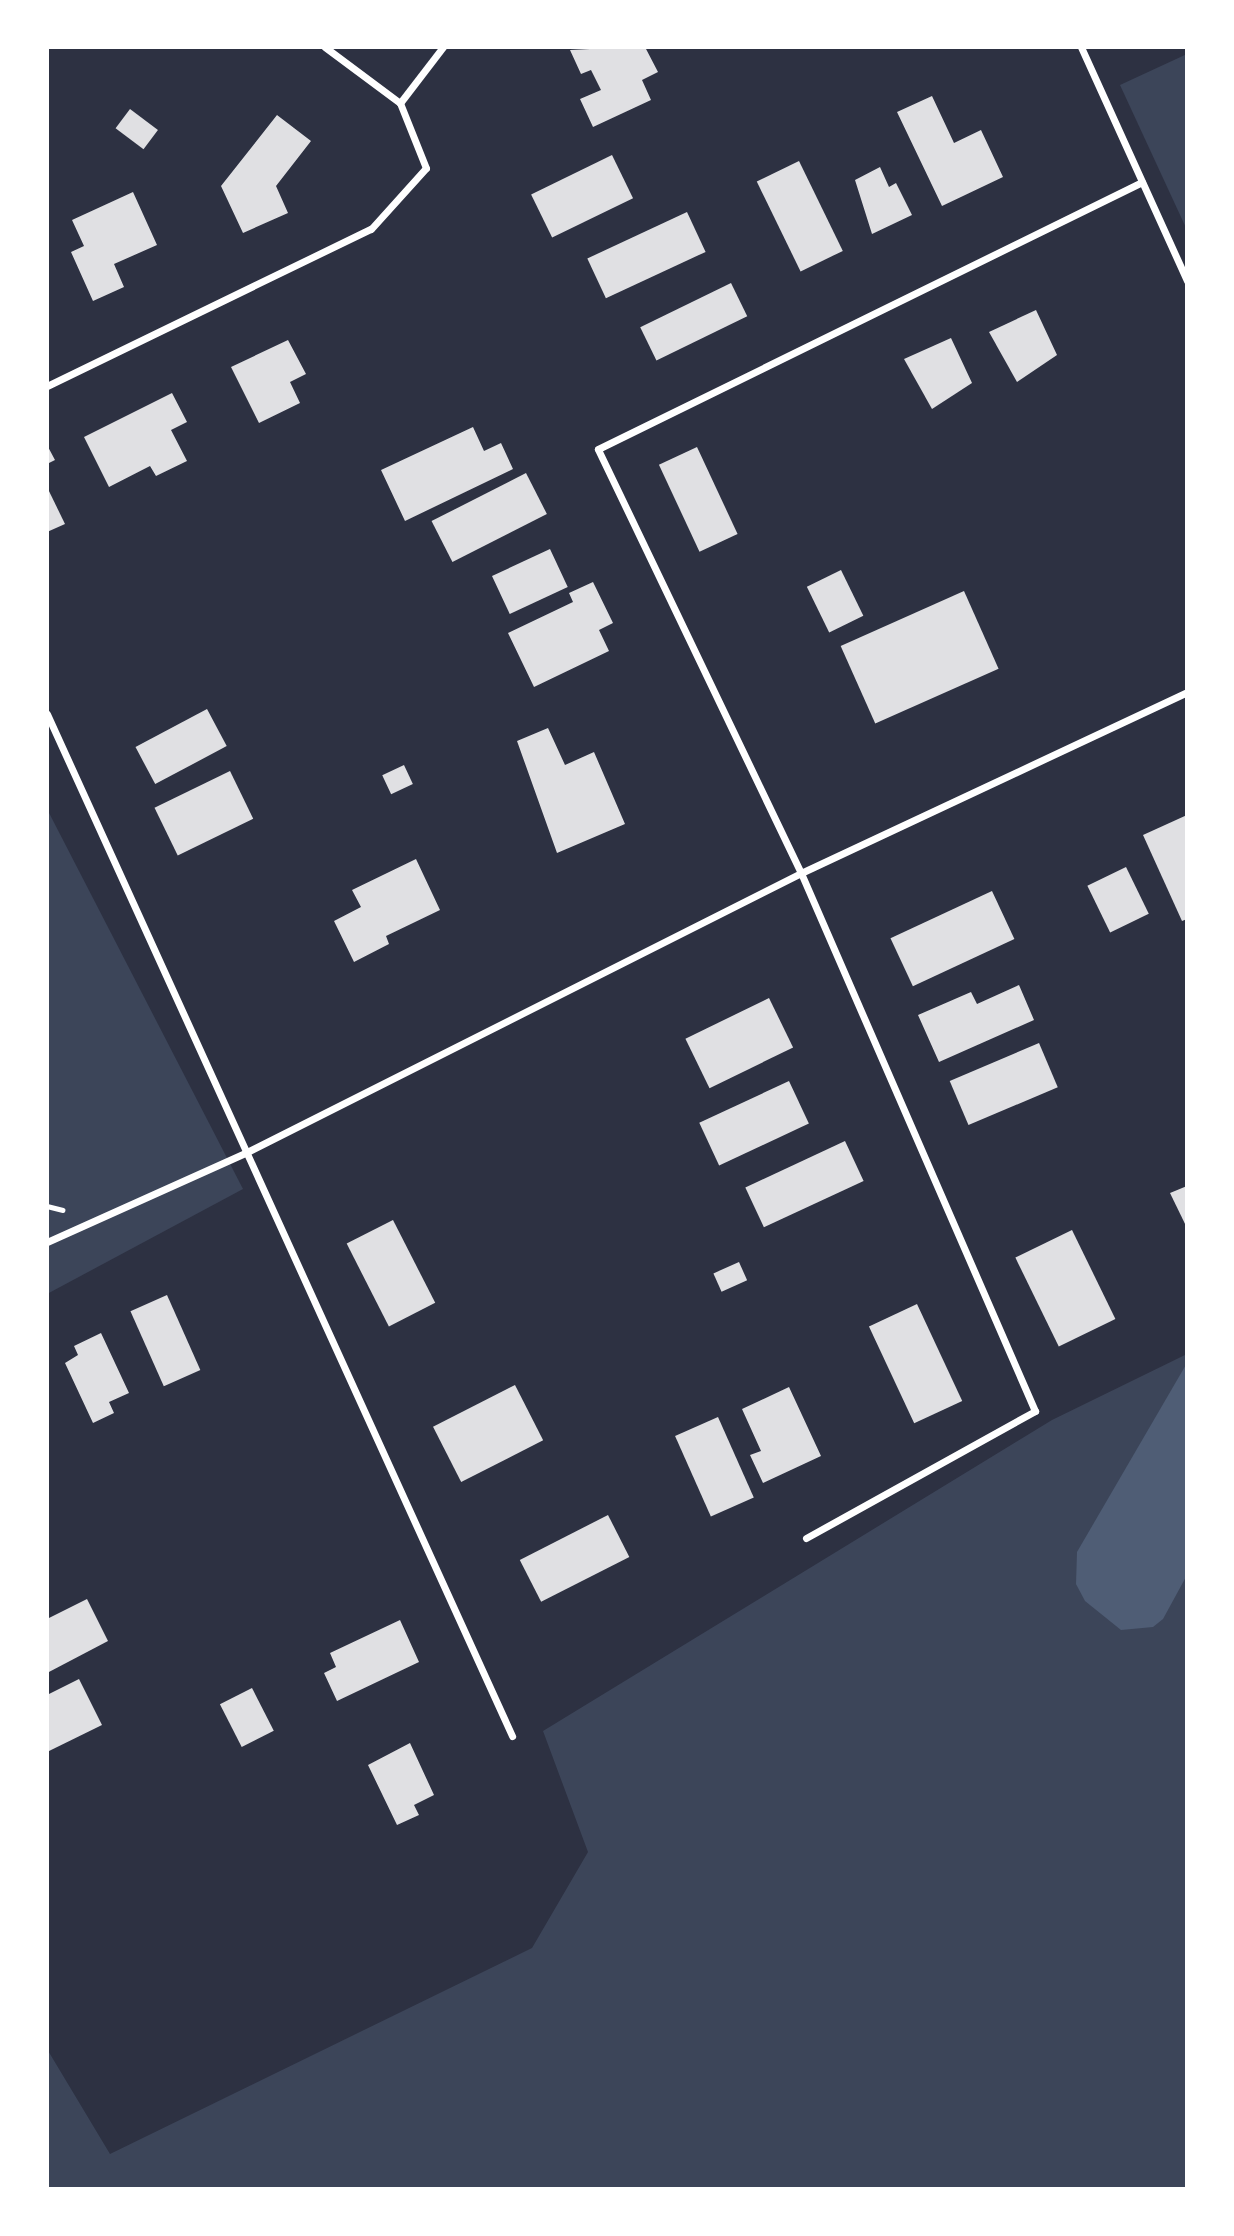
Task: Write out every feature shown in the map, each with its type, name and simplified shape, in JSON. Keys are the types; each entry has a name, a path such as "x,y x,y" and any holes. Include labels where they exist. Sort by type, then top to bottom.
{"street":[{"path":"47,386 371,229 426,168 400,103 325,47"},
{"path":"400,103 443,47"},
{"path":"1082,47 1187,281"},
{"path":"806,1538 1035,1411 801,873 598,449 1142,182"},
{"path":"47,1242 247,1152 801,873 1187,692"},
{"path":"47,713 512,1736"}],"shaded area":[{"path":"1187,54 1187,230 1120,85"},
{"path":"47,809 243,1189 47,1294"},
{"path":"1187,1354 1187,2189 47,2189 47,2049 110,2154 532,1948 588,1852 543,1731 1052,1420"},
{"path":"1187,1363 1187,1575 1163,1619 1153,1627 1121,1630 1085,1601 1076,1584 1077,1552"}],"building":[{"path":"645,47 658,72 642,80 651,100 593,127 580,99 601,90 591,70 581,74 570,50"},
{"path":"932,96 954,143 981,130 1003,177 942,206 897,112"},
{"path":"130,109 158,130 144,149 116,128"},
{"path":"277,115 311,141 276,186 288,213 243,233 221,186"},
{"path":"612,155 633,198 552,238 531,194"},
{"path":"799,161 843,251 801,271 757,182"},
{"path":"880,167 889,187 896,183 912,215 872,234 855,180"},
{"path":"133,192 157,245 114,264 124,287 93,301 71,252 84,246 72,220"},
{"path":"687,212 706,252 606,298 587,258"},
{"path":"731,283 747,316 656,361 640,327"},
{"path":"1036,310 1057,355 1017,382 989,332"},
{"path":"951,338 972,383 932,409 904,359"},
{"path":"288,340 306,374 290,382 300,403 259,423 231,367"},
{"path":"172,393 187,422 171,430 187,461 156,476 150,466 109,487 84,437"},
{"path":"473,427 484,451 501,443 513,469 405,521 381,470"},
{"path":"47,445 55,460 47,464"},
{"path":"697,447 738,534 700,552 659,465"},
{"path":"526,473 547,514 452,562 432,521"},
{"path":"47,487 65,524 47,532"},
{"path":"550,549 568,587 510,614 492,576"},
{"path":"841,570 863,616 829,632 807,587"},
{"path":"593,582 613,623 599,630 609,651 534,687 508,633 573,602 569,593"},
{"path":"964,591 999,669 875,724 841,646"},
{"path":"207,709 227,746 155,784 135,747"},
{"path":"548,728 565,765 594,752 625,824 557,853 517,741"},
{"path":"404,765 413,784 391,794 382,775"},
{"path":"230,771 253,819 178,855 155,808"},
{"path":"1187,815 1187,919 1182,921 1143,835"},
{"path":"416,859 440,910 386,936 389,944 354,962 334,921 361,907 352,890"},
{"path":"1126,867 1149,914 1110,933 1087,886"},
{"path":"992,891 1014,939 913,986 890,938"},
{"path":"1019,985 1034,1020 939,1062 918,1015 971,992 977,1004"},
{"path":"769,998 793,1047 710,1088 685,1039"},
{"path":"1039,1043 1058,1087 968,1125 950,1081"},
{"path":"789,1081 809,1124 719,1165 699,1123"},
{"path":"845,1141 864,1181 764,1227 745,1187"},
{"path":"1187,1186 1187,1228 1170,1193"},
{"path":"393,1220 435,1303 389,1326 347,1244"},
{"path":"1072,1230 1115,1319 1059,1347 1015,1258"},
{"path":"739,1262 747,1280 722,1292 713,1273"},
{"path":"167,1295 200,1370 164,1386 130,1311"},
{"path":"917,1304 962,1401 914,1423 869,1326"},
{"path":"101,1333 129,1393 109,1402 114,1413 93,1423 65,1363 78,1355 74,1346"},
{"path":"515,1385 543,1440 461,1482 433,1427"},
{"path":"789,1387 821,1456 763,1483 750,1455 761,1451 742,1409"},
{"path":"718,1417 754,1497 711,1517 675,1436"},
{"path":"608,1515 629,1557 541,1602 520,1560"},
{"path":"87,1599 108,1641 47,1673 47,1619"},
{"path":"400,1620 419,1662 337,1701 324,1673 336,1667 330,1653"},
{"path":"79,1679 102,1725 47,1752 47,1695"},
{"path":"252,1688 274,1731 242,1747 220,1704"},
{"path":"410,1743 434,1795 414,1805 419,1815 397,1825 368,1765"}]}
